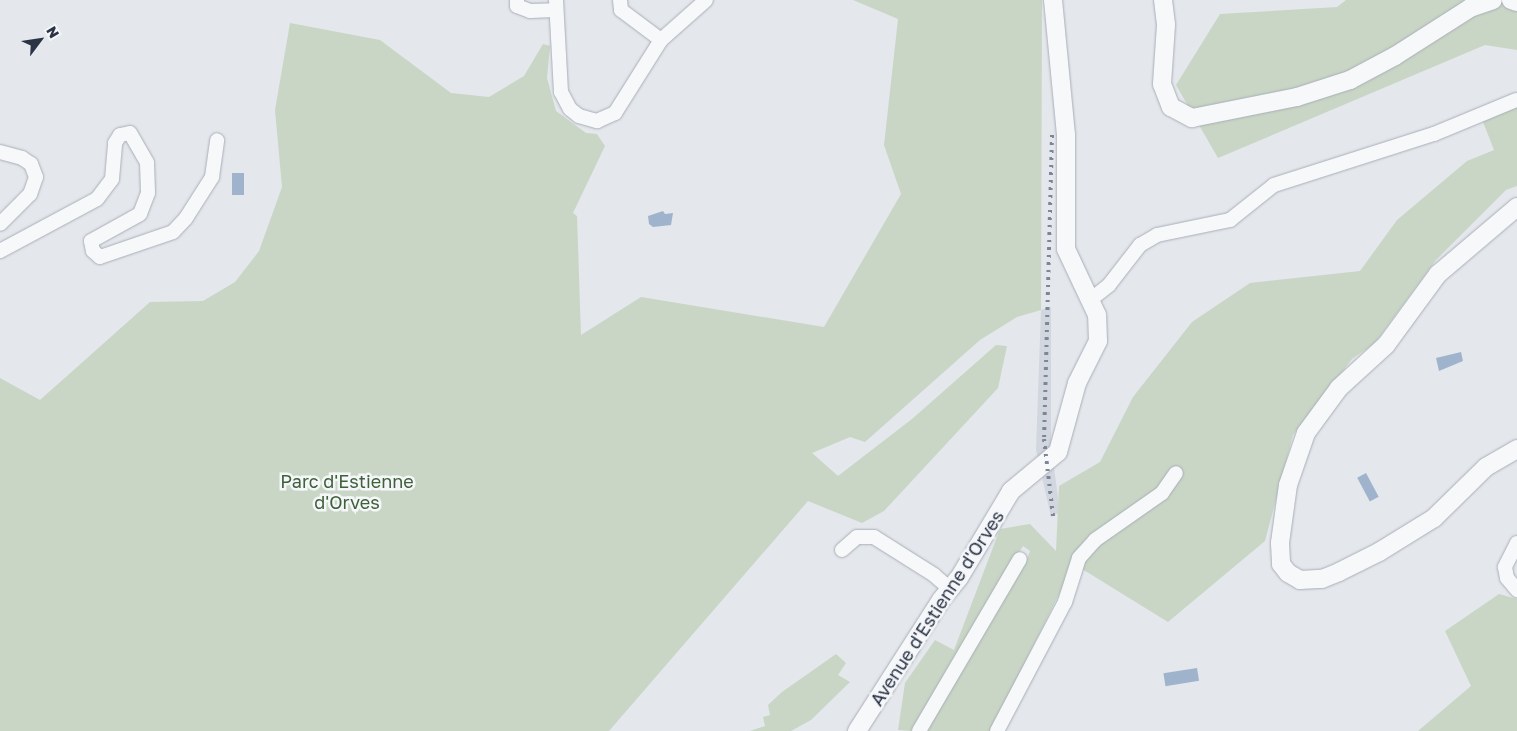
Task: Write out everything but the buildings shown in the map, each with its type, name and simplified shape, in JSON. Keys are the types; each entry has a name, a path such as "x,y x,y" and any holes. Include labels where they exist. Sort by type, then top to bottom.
{"street":[{"path":"517,0 517,6 530,11 555,5 561,92 570,109 587,120 605,119 616,113 661,40 706,0"},
{"path":"620,0 621,10 661,40"},
{"path":"1053,0 1066,134 1066,249 1090,300 1109,285 1140,245 1157,235 1230,220 1274,185 1434,134 1516,100"},
{"path":"1164,0 1166,25 1162,84 1171,107 1192,118 1297,98 1350,80 1387,61 1470,8 1493,0"},
{"path":"1511,0 1517,2"},
{"path":"0,251 97,199 112,179 115,144 120,135 130,133 147,163 148,193 140,214 91,241 93,251 100,257 173,232 186,218 212,177 217,140"},
{"path":"0,152 22,158 31,164 36,177 30,194 0,224"},
{"path":"1517,207 1438,274 1386,345 1339,388 1311,425 1294,461 1288,485 1280,543 1281,564 1293,577 1309,580 1322,579 1347,568 1434,518 1486,467 1517,449"},
{"name":"Avenue d'Estienne d'Orves","path":"857,731 1016,485 1053,458 1063,443 1071,400 1098,341 1097,315 1090,300"},
{"path":"997,731 1065,602 1079,558 1095,540 1162,493 1176,474"},
{"path":"842,550 857,537 874,537 934,574 950,589"},
{"path":"1517,543 1505,567 1507,578 1517,590"},
{"path":"919,731 1020,558"}],"shaded area":[{"path":"1051,307 1051,445 1060,512 1051,517 1036,450 1041,310"}],"green space":[{"name":"Parc d'Estienne d'Orves","path":"853,0 1042,0 1041,310 1017,317 980,340 865,442 850,437 812,453 838,476 912,419 996,345 1007,346 998,388 884,511 862,523 808,501 609,731 0,731 0,378 40,400 150,302 203,301 235,282 259,251 282,187 275,110 290,23 380,40 451,93 489,97 524,76 543,44 550,46 547,78 556,111 586,133 597,134 605,146 573,213 577,216 581,335 641,297 824,327 901,194 884,145 898,19"},
{"path":"1346,0 1517,0 1517,50 1485,45 1218,158 1176,85 1220,14 1337,7"},
{"path":"1517,105 1517,186 1506,190 1436,260 1375,343 1352,359 1293,435 1265,541 1168,622 1074,564 991,731 924,731 1026,562 1030,551 1023,546 911,731 898,730 905,683 935,640 954,650 1000,529 1030,524 1056,551 1059,486 1100,462 1133,397 1192,322 1250,283 1360,271 1397,220 1467,161 1494,150 1483,122"},
{"path":"1499,594 1517,599 1517,731 1418,731 1471,686 1445,631"},
{"path":"836,654 846,663 838,675 850,682 811,720 791,731 750,731 765,726 763,717 770,715 768,705 782,692"}],"water":[{"path":"232,173 244,173 244,195 232,195"},
{"path":"663,211 665,214 673,213 671,225 653,227 649,224 648,216"},
{"path":"1461,352 1463,361 1439,371 1436,358"},
{"path":"1366,473 1379,497 1370,502 1357,478"},
{"path":"1197,668 1199,681 1165,686 1163,673"}],"railway":[{"path":"1052,135 1044,439 1053,516"}]}
